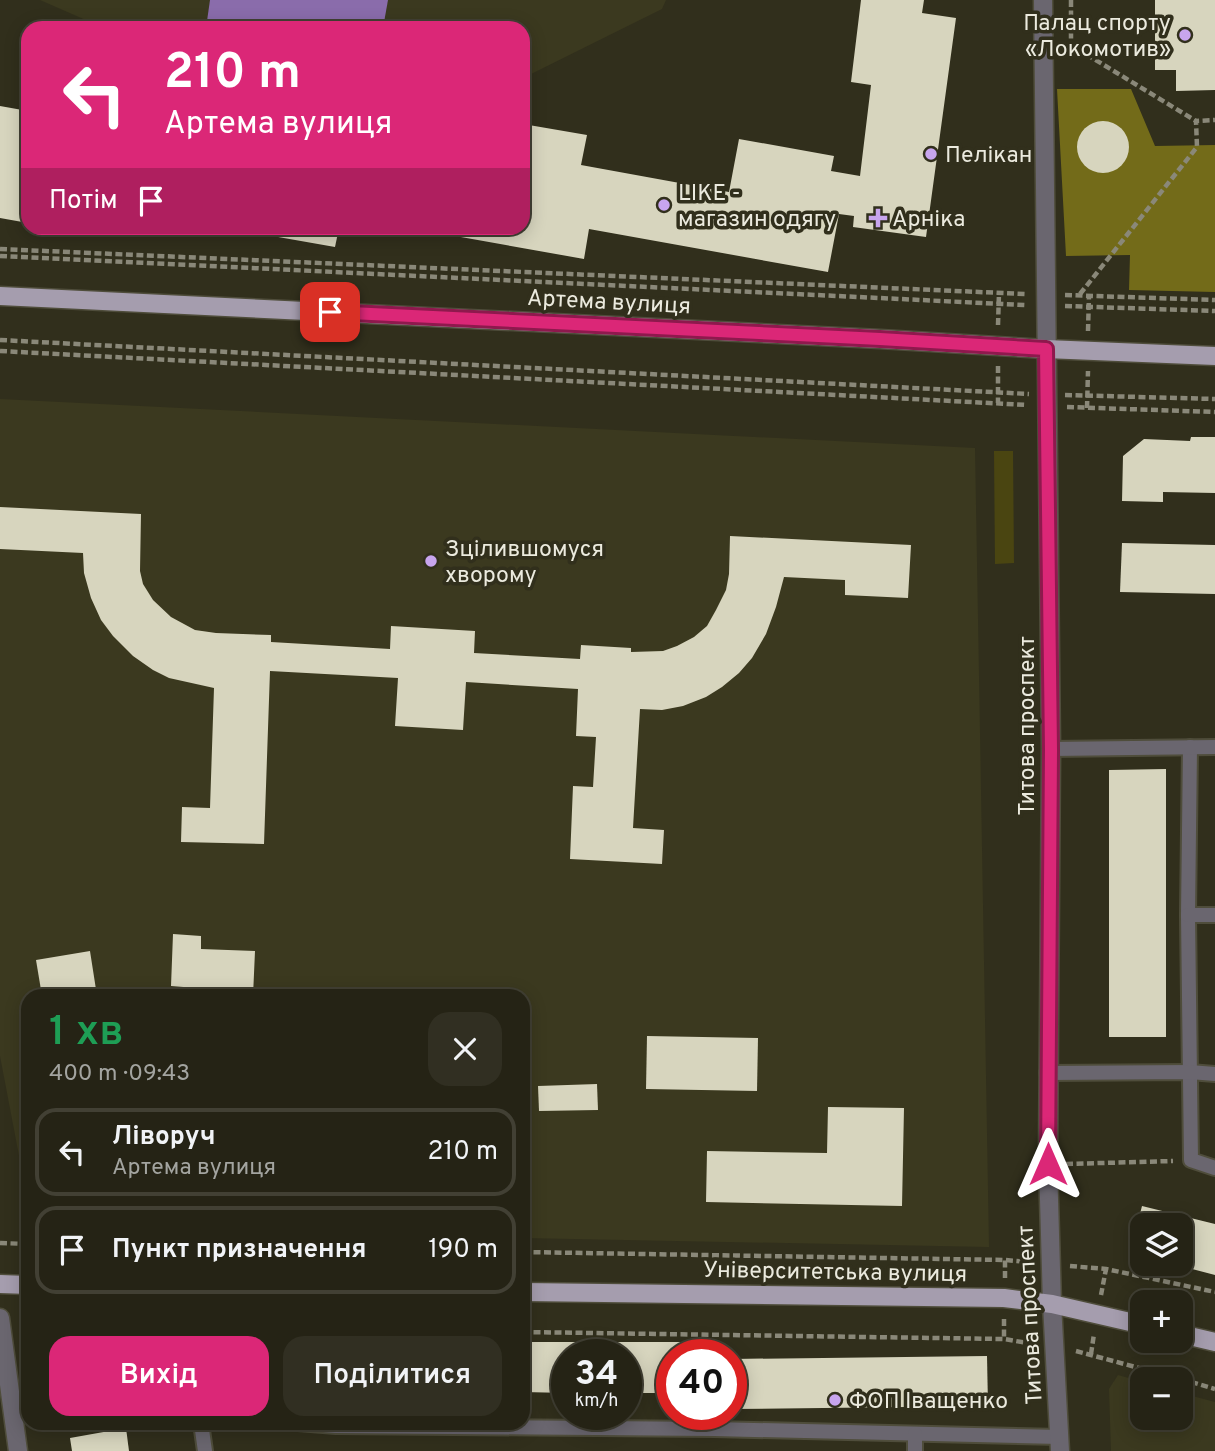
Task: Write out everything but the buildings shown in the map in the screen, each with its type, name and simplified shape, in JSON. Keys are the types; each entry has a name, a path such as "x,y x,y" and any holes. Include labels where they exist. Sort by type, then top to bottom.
{"main road":[{"name":"Артема вулиця","path":"0,296 1215,356"},
{"path":"0,1284 21,1285"},
{"name":"Університетська вулиця","path":"530,1292 990,1297 1052,1304 1130,1322"},
{"path":"1193,1337 1215,1342"}],"street":[{"name":"Титова проспект","path":"1043,0 1051,750 1048,1164 1060,1444"},
{"path":"0,1318 19,1399 18,1451"}],"lane":[{"path":"1190,747 1188,915 1191,1160 1215,1168"},
{"path":"1051,750 1215,747"},
{"path":"1188,915 1215,915"},
{"path":"1047,1073 1215,1074"},
{"path":"530,1428 915,1434 1060,1444"},
{"path":"202,1430 205,1451"},
{"path":"915,1434 915,1451"}],"path":[{"path":"1070,0 1071,45 1196,121 1215,120"},
{"path":"1079,295 1197,147 1196,121"},
{"path":"0,249 1046,300 1215,311"},
{"path":"0,256 1046,300 1079,295 1215,300"},
{"path":"0,340 1215,412"},
{"path":"0,351 1047,400 1215,399"},
{"path":"1048,1164 1191,1160"},
{"path":"0,1243 21,1244"},
{"path":"530,1252 1005,1260 1106,1269 1215,1292"},
{"path":"530,1332 1004,1339 1091,1354 1138,1367"},
{"path":"1193,1383 1215,1389"}],"shaded area":[{"path":"40,0 666,0 662,9 530,75 530,21 88,21"},
{"path":"210,0 388,0 384,21 207,21"},
{"path":"1057,89 1131,89 1155,146 1215,145 1215,292 1129,290 1130,255 1066,256"},
{"path":"0,399 975,448 989,1247 530,1238 530,989 21,989 21,1166 0,1056"},
{"path":"994,451 1013,451 1014,563 995,564"},
{"path":"1118,1375 1130,1378 1130,1430 1193,1430 1193,1396 1215,1402 1215,1451 1111,1451 1109,1389"}],"place":[{"name":"Палац спорту «Локомотив»","path":"1185,35"},
{"name":"Пелікан","path":"931,154"},
{"name":"LIKE - магазин одягу","path":"664,205"},
{"name":"Арніка","path":"878,218"},
{"name":"Зцілившомуся хворому","path":"431,561"},
{"name":"ФОП Іващенко","path":"835,1400"}],"route":[{"path":"330,312 1046,349 1051,750 1048,1164"}]}
